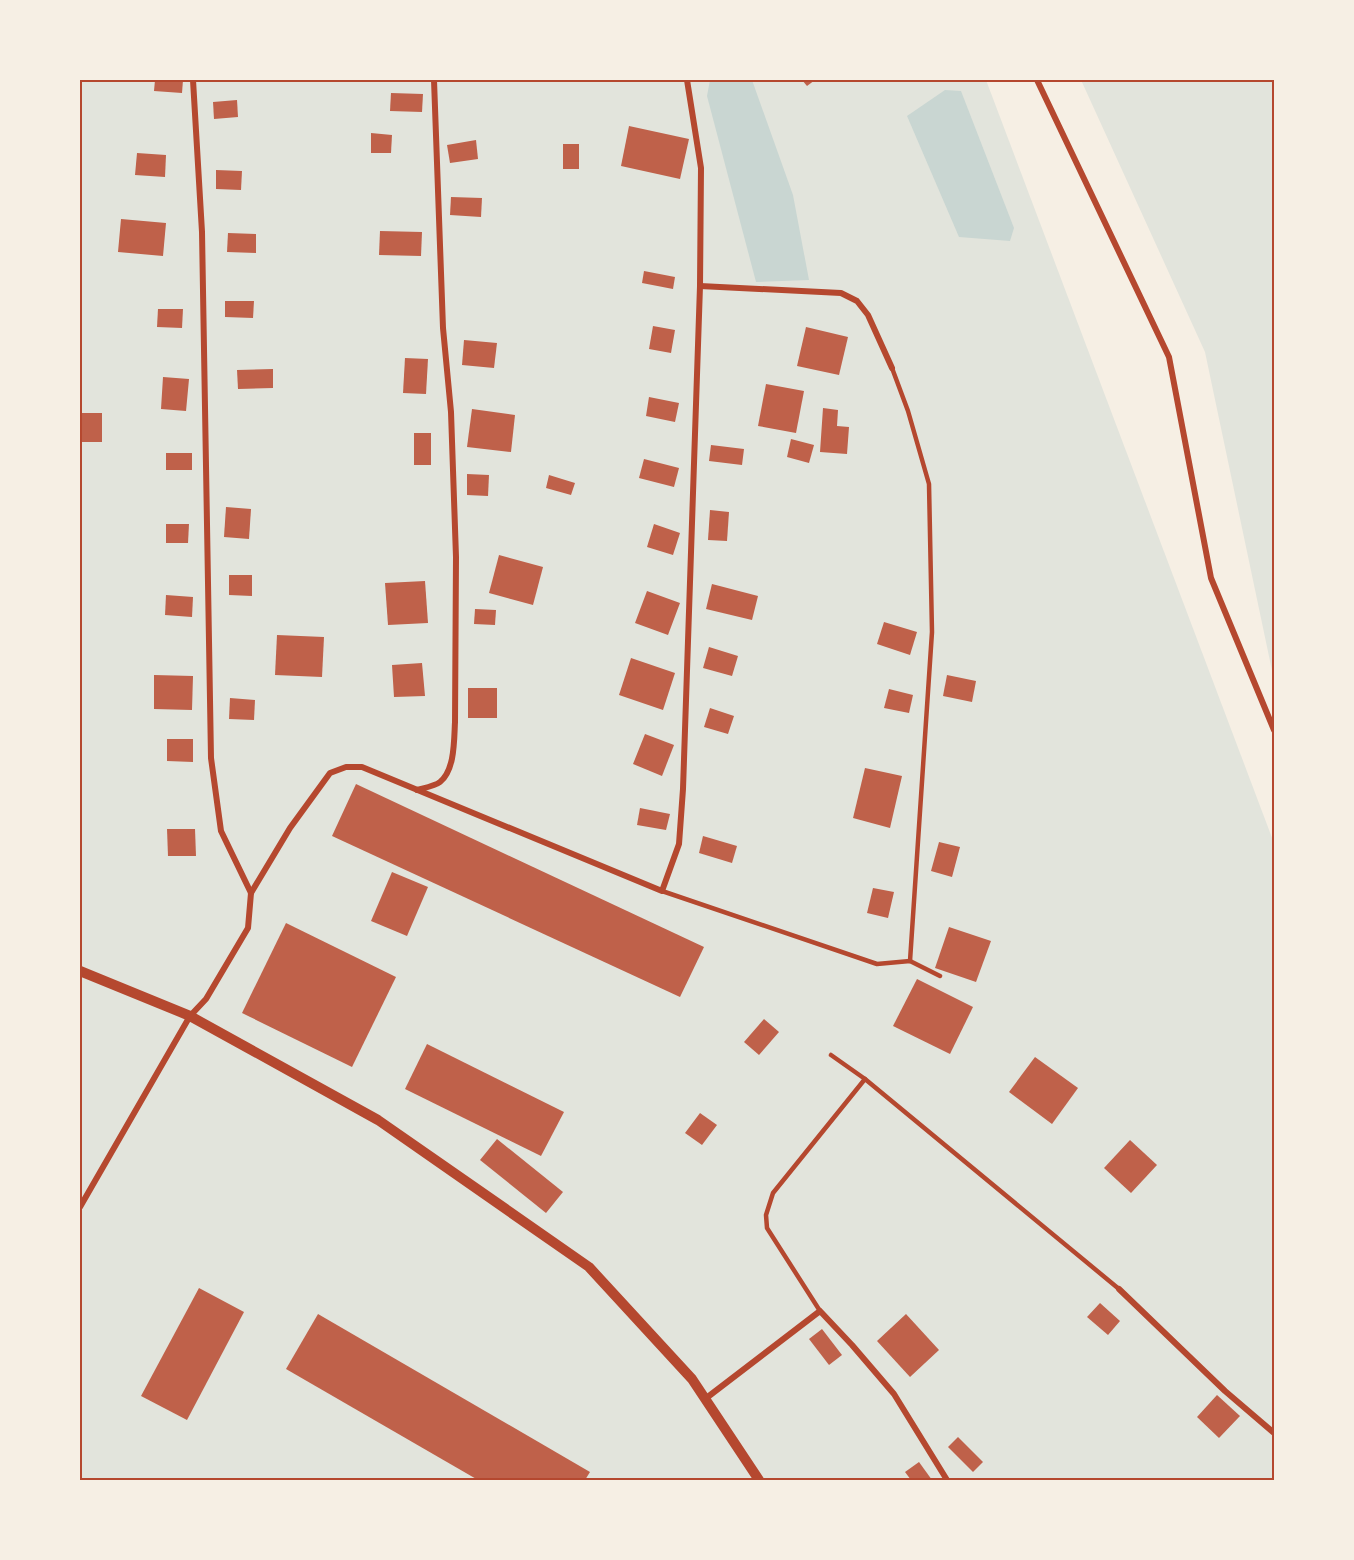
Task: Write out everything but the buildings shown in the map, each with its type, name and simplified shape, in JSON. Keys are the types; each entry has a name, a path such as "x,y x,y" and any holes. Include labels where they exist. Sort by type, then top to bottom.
{"street":[{"path":"193,80 202,231 212,758 221,831 251,893"},
{"path":"417,790 439,783 447,774 454,744 455,722 456,557 451,412 443,328 434,80"},
{"path":"80,1207 190,1016 206,999 248,928 251,893 290,828 330,773 346,767 362,767 662,891 679,844 683,789 700,286 700,168 687,80"},
{"path":"1037,80 1169,357 1211,578 1275,730"},
{"path":"700,286 842,293 857,302 868,315 892,368"},
{"path":"80,971 190,1016 378,1120 589,1267 692,1378 759,1480"},
{"path":"1119,1289 1225,1391 1275,1433"},
{"path":"705,1399 820,1311 894,1394 947,1480"}],"lane":[{"path":"892,368 908,411 929,484 932,632 910,961"},
{"path":"662,891 877,964 910,961 940,976"},
{"path":"831,1055 865,1079 1119,1289"},
{"path":"820,1311 767,1228 766,1215 773,1193 865,1079"}],"shaded area":[{"path":"80,80 986,80 1274,843 1274,1480 80,1480"},
{"path":"710,80 752,80 793,195 809,280 756,282 707,96"},
{"path":"1081,80 1274,80 1274,680 1205,352"},
{"path":"945,90 961,91 1014,228 1010,241 959,237 907,116"}]}
